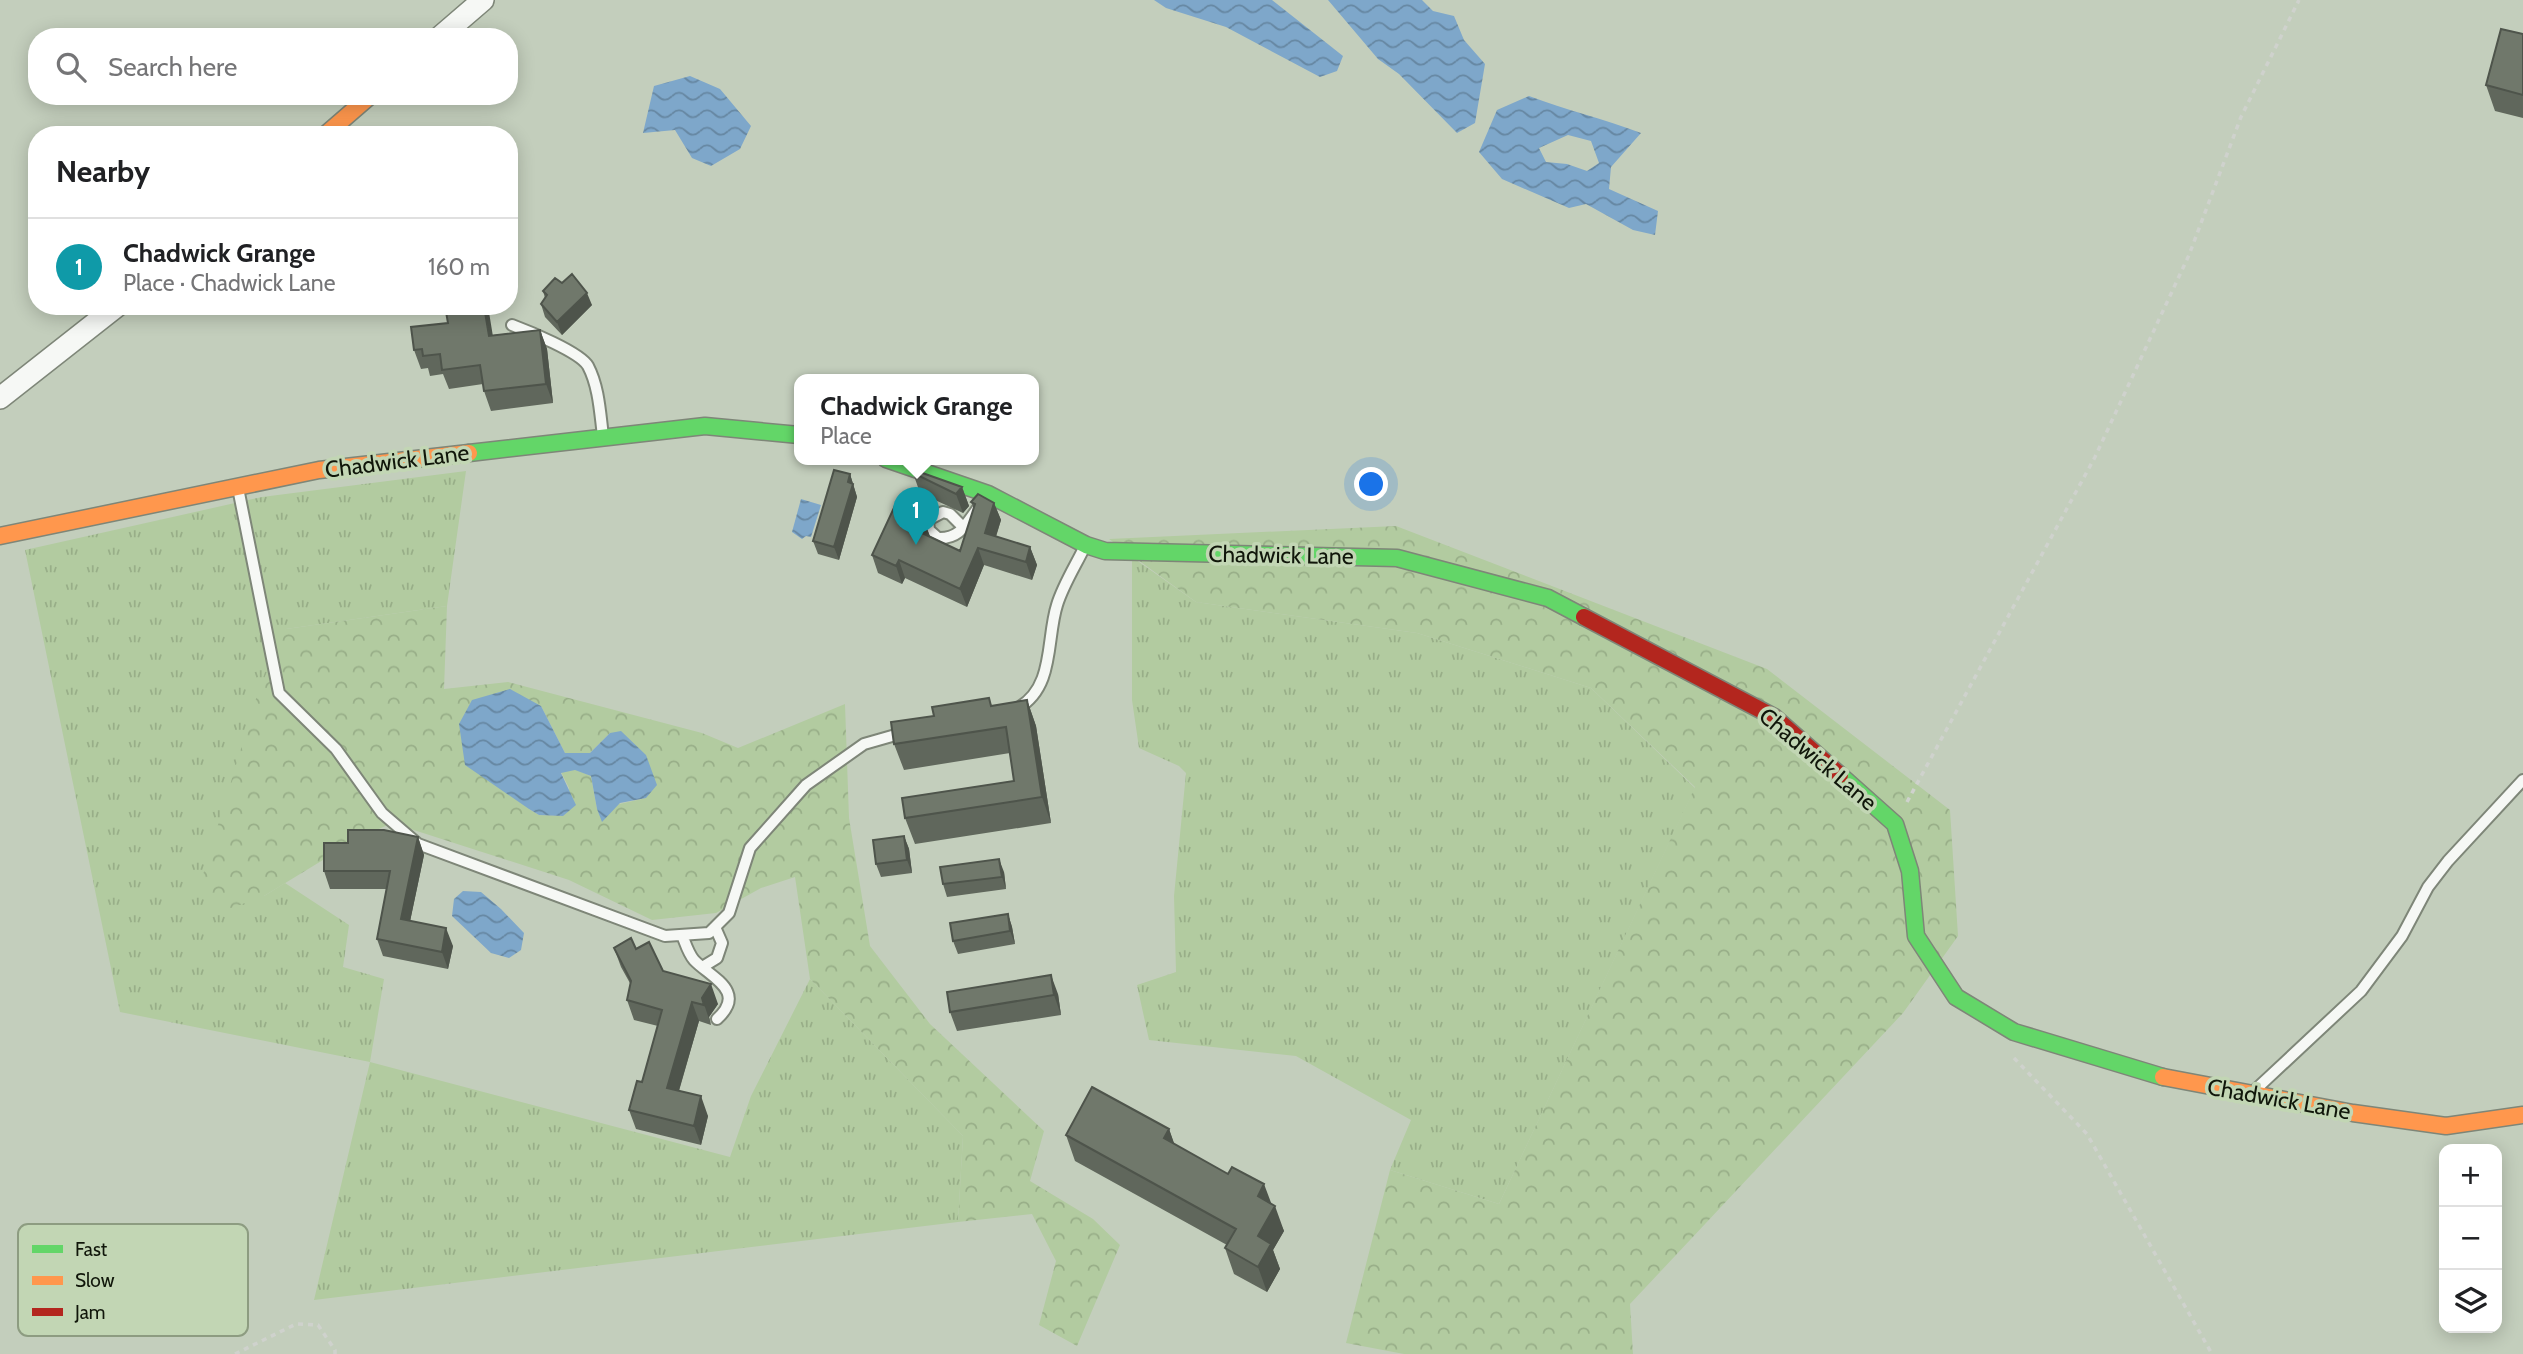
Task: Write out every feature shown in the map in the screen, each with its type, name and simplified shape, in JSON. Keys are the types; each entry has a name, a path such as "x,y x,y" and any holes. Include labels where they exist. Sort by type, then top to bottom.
{"street":[{"path":"450,28 483,0"},
{"path":"335,126 360,105"},
{"path":"0,398 106,315"},
{"name":"Chadwick Lane","path":"0,536 319,470 705,426 794,435"},
{"name":"Chadwick Lane","path":"903,465 988,494 1086,545 1105,551 1397,558 1548,598 1774,716 1895,824 1910,871 1916,936 1956,997 2014,1032 2157,1076 2353,1113 2446,1126 2523,1115"}],"lane":[{"path":"512,325 553,343 587,364 596,387 603,438"},
{"path":"238,488 279,693 336,749 382,813 418,844 664,936 709,933 729,913 750,848 806,785 864,744 913,730"},
{"path":"963,527 988,494"},
{"path":"1007,710 1021,707 1042,683 1050,651 1056,605 1086,545"},
{"path":"2251,1094 2361,991 2402,936 2428,887 2441,870 2523,780"},
{"path":"704,966 717,958 722,943 715,927"},
{"path":"682,935 694,960 724,985 729,1001 725,1012 717,1019"}],"path":[{"path":"1895,824 2095,457 2189,255 2241,117 2299,0"},
{"path":"2012,1056 2087,1134 2212,1354"},
{"path":"234,1354 296,1324 318,1325 335,1354"}],"green space":[{"path":"466,471 447,606 286,629 264,896 285,883 349,925 343,967 384,979 370,1062 120,1012 25,550 262,497"},
{"path":"1396,526 1767,669 1950,810 1958,936 1903,1013 1630,1304 1633,1354 1404,1354 1346,1343 1390,1170 1499,1204 1695,787 1591,688 1417,633 1196,602 1109,539"},
{"path":"1132,557 1196,602 1417,633 1591,688 1695,788 1499,1204 1390,1170 1411,1120 1296,1056 1149,1040 1137,985 1176,972 1174,896 1186,773 1179,766 1139,748 1132,700"},
{"path":"447,606 444,689 508,682 702,733 738,748 845,704 849,818 870,946 930,1024 1044,1131 1030,1181 1093,1219 1120,1245 1077,1346 1039,1325 1056,1261 1032,1214 958,1222 963,1136 810,979 795,877 761,888 716,913 652,920 569,880 392,823 359,838 264,896 217,913 199,888 258,692 286,629","holes":["541,706 565,753 590,753 610,733 646,798 597,809 591,776 575,769 561,772 569,788 563,816 539,815 529,809"]},
{"path":"810,979 963,1136 958,1222 314,1300 370,1062 730,1157 751,1096"}],"water":[{"path":"1154,0 1272,0 1343,56 1337,71 1320,77 1226,27 1166,8"},
{"path":"1328,0 1422,0 1433,11 1454,16 1464,40 1485,64 1475,123 1457,133 1399,74 1378,59"},
{"path":"690,76 720,89 751,126 740,149 711,166 692,158 675,130 643,133 654,86"},
{"path":"1529,96 1641,133 1611,167 1609,189 1658,211 1655,235 1633,230 1586,204 1569,208 1502,179 1479,152 1497,110","holes":["1568,135 1591,141 1599,163 1587,171 1567,164 1546,162 1539,148"]},
{"path":"801,499 821,505 811,537 802,539 792,532"},
{"path":"510,689 541,706 565,753 590,753 610,733 621,731 646,755 657,785 646,798 620,803 602,822 591,776 575,770 561,773 576,805 563,816 539,815 529,809 465,765 459,724 472,700"},
{"path":"463,891 481,892 501,909 524,933 521,950 509,958 491,953 452,916 454,899"}],"building":[{"path":"2501,29 2523,34 2523,95 2486,85"},
{"path":"572,274 587,293 557,322 541,304 547,295 543,291 555,278 562,283"},
{"path":"447,315 486,315 489,336 540,330 546,384 484,391 480,365 442,370 440,354 423,356 422,349 414,350 411,327 448,323"},
{"path":"834,470 850,474 848,482 853,484 834,547 813,541"},
{"path":"914,470 962,487 956,494 913,473"},
{"path":"978,494 994,503 985,533 1030,547 1026,562 978,548 960,589 899,560 896,566 872,555 899,497 914,503 910,513 926,526 922,533 960,551 975,504 971,502"},
{"path":"989,698 991,706 1027,700 1042,797 905,818 902,798 1014,781 1006,727 894,744 891,722 934,716 932,707"},
{"path":"348,830 384,830 418,837 401,919 446,928 442,952 377,939 390,871 324,871 324,843 348,843"},
{"path":"904,836 907,860 876,864 873,840"},
{"path":"999,859 1002,877 943,884 940,867"},
{"path":"1008,914 1010,931 953,941 950,923"},
{"path":"631,938 636,949 649,942 663,971 711,984 702,998 704,1005 692,1002 667,1088 701,1096 694,1126 629,1110 637,1081 642,1082 662,1010 627,1000 631,981 614,948"},
{"path":"1051,975 1054,995 950,1012 947,992"},
{"path":"1092,1087 1169,1129 1164,1138 1228,1174 1232,1167 1264,1184 1258,1196 1275,1206 1258,1236 1271,1244 1258,1267 1225,1248 1236,1229 1066,1135"}],"traffic: fast":[{"path":"469,453 705,426 794,435"},
{"path":"903,465 988,494 1086,545 1105,551 1397,558 1548,598 1584,617"},
{"path":"1840,775 1895,824 1910,871 1916,936 1956,997 2014,1032 2163,1077"}],"traffic: slow":[{"path":"335,126 360,105"},
{"path":"0,536 319,470 469,453"},
{"path":"2163,1077 2353,1113 2446,1126 2523,1115"}],"traffic: jam":[{"path":"1584,617 1774,717 1840,775"}],"place":[{"name":"Chadwick Grange","path":"916,545"}]}
